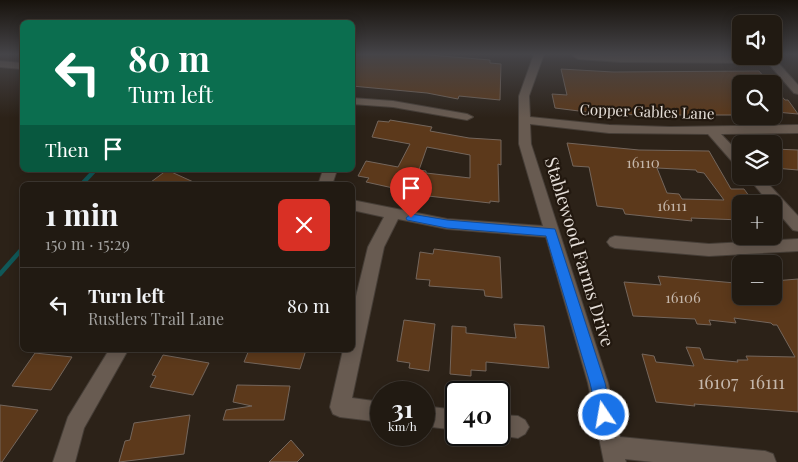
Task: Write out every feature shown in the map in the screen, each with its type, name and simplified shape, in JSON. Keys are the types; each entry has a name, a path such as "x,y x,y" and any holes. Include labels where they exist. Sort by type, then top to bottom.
{"street":[{"name":"Stablewood Farms Drive","path":"531,76 524,96 525,144 598,383 613,454"},
{"path":"784,76 798,91"},
{"path":"355,103 393,104 467,117"},
{"name":"Copper Gables Lane","path":"525,120 609,129 798,130"},
{"path":"712,131 732,153"},
{"path":"761,185 798,226"},
{"path":"355,206 447,224 551,232"},
{"path":"355,340 376,247 394,214"},
{"path":"615,242 709,250 798,244"},
{"path":"64,462 76,424 118,352"},
{"path":"352,352 340,407 370,411"},
{"path":"613,454 765,462"}],"building":[{"path":"355,76 501,76 500,100 459,96 458,99 427,93 355,86"},
{"path":"563,76 732,76 732,115 661,116 595,113 555,108 552,94 567,95"},
{"path":"782,97 788,100 798,114 782,113"},
{"path":"390,120 432,127 430,131 469,138 501,140 501,165 498,164 499,202 490,201 490,203 428,196 429,192 403,186 402,190 366,182 369,178 358,176 366,161 398,167 410,144 372,137 378,121 389,122","holes":["427,147 470,155 470,178 426,173 426,171 419,170"]},
{"path":"567,143 639,150 709,151 731,189 744,189 748,195 732,195 732,220 691,218 692,221 625,214 623,209 597,206 589,167 573,166","holes":["657,168 696,170 697,172 704,173 724,200 682,199 679,194 667,193"]},
{"path":"782,149 798,150 798,170 782,169"},
{"path":"164,172 171,172 193,182 151,182"},
{"path":"434,249 500,257 502,298 485,296 484,290 429,286 430,280 416,279 420,252 433,254"},
{"path":"658,276 732,283 732,305 782,305 782,280 798,279 798,412 656,402 642,354 654,356 656,362 694,366 686,347 700,348 704,359 738,362 737,360 748,360 746,356 795,357 777,325 771,323 734,318 736,323 709,320 711,325 697,324 695,319 633,316 624,282 661,285"},
{"path":"404,320 435,324 429,371 409,368 410,363 397,361"},
{"path":"514,324 544,326 549,368 486,362 486,371 471,370 471,376 450,374 452,326 466,327 466,333 516,338"},
{"path":"248,352 305,352 300,369 244,362"},
{"path":"35,353 72,357 51,390 12,386"},
{"path":"163,355 209,363 193,395 150,387 156,376 152,375"},
{"path":"237,385 290,386 284,420 223,420 226,410 252,406 233,402"},
{"path":"0,405 38,410 2,462 0,462"},
{"path":"190,415 184,454 119,462 125,441 130,440 134,423"},
{"path":"291,440 304,455 297,462 269,462"}],"waterway":[{"path":"84,182 93,172"},
{"path":"0,274 20,251"}],"route":[{"path":"411,218 447,224 551,232 598,383 604,415"}]}
